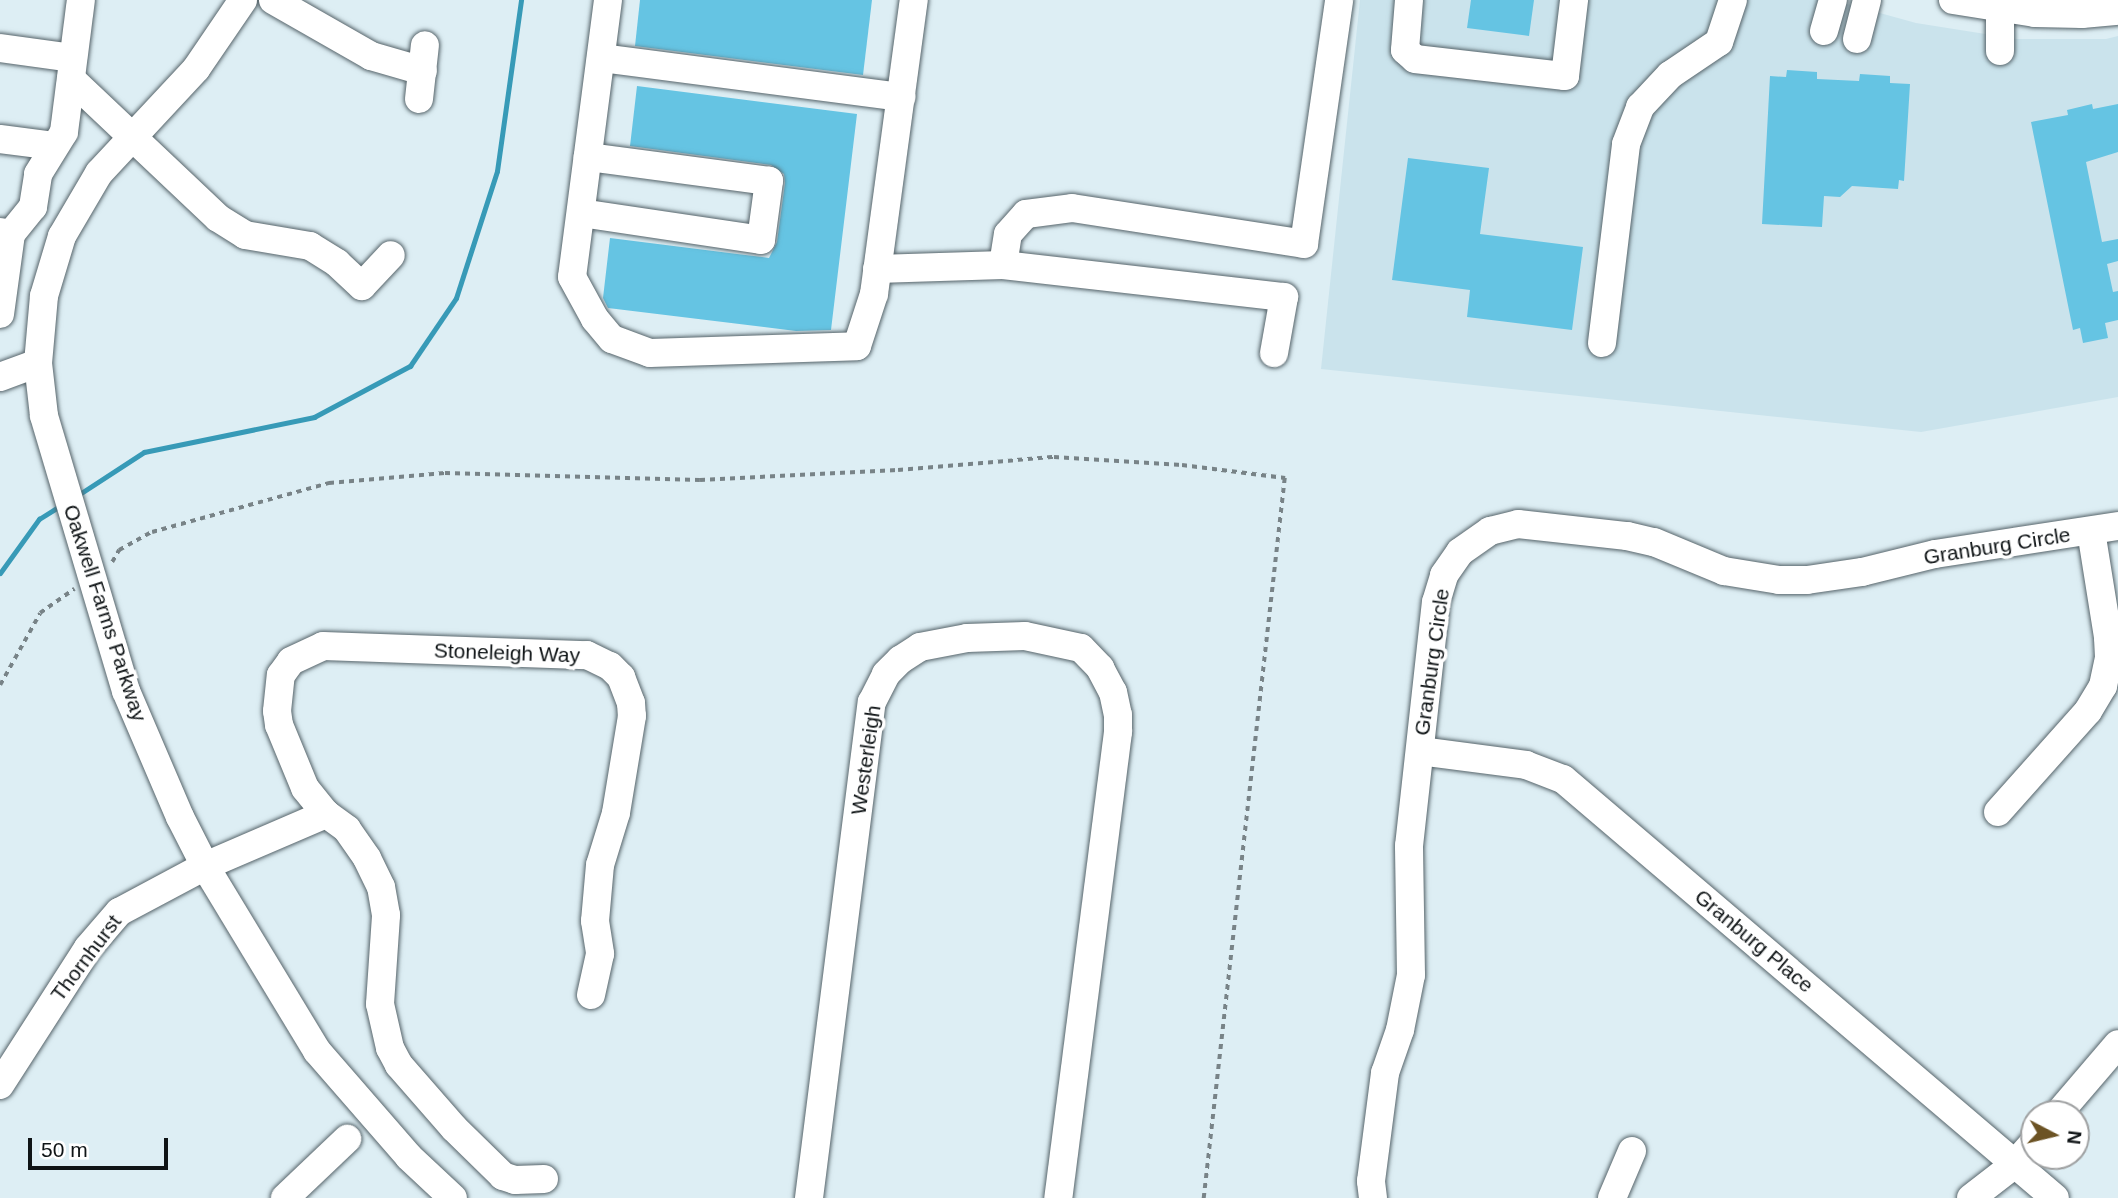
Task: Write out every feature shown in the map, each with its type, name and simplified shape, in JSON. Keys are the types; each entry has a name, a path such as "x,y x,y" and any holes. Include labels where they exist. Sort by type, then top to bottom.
{"street":[{"path":"0,314 6,233 33,207 38,174 64,132 81,0"},
{"name":"Oakwell Farms Parkway","path":"243,0 220,38 196,69 99,173 62,236 44,296 38,363 44,416 126,691 180,817 205,866 317,1051 409,1157 453,1198"},
{"path":"273,0 371,57 422,72"},
{"path":"608,0 572,277 595,319 612,339 650,353 857,346 873,294 915,0"},
{"path":"1003,265 1008,234 1026,214 1072,208 1304,244 1339,0"},
{"path":"1409,0 1405,50 1415,59 1565,76 1574,0"},
{"path":"1602,343 1626,144 1640,107 1670,75 1719,42 1733,0"},
{"path":"1824,31 1833,0"},
{"path":"1857,39 1867,0"},
{"path":"1953,0 2000,10 2097,7"},
{"path":"2000,10 2000,51"},
{"path":"0,48 72,69 131,137 218,218 245,235 310,246 337,263 362,286 391,255"},
{"path":"601,58 901,97"},
{"path":"0,139 54,146"},
{"path":"581,213 761,240 769,181 588,157"},
{"path":"877,269 1003,265 1284,297 1274,353"},
{"path":"0,377 38,363"},
{"name":"Granburg Circle","path":"1373,1198 1371,1181 1385,1073 1400,1030 1411,975 1407,873 1436,602 1444,575 1460,552 1490,531 1518,524 1627,536 1654,542 1724,571 1793,580 1835,577 1935,554 2105,529"},
{"path":"1998,812 2088,711 2103,685 2109,657 2105,529"},
{"name":"Westerleigh","path":"809,1198 872,702 886,674 900,660 920,647 967,638 1025,636 1081,648 1101,667 1113,692 1118,715 1058,1198"},
{"name":"Stoneleigh Way","path":"326,814 305,788 279,726 277,711 281,675 299,655 323,646 587,655 610,666 621,677 631,703 632,716 616,813 600,865 595,921 600,954 591,995"},
{"name":"Granburg Place","path":"1420,751 1526,765 1563,779 2055,1198"},
{"path":"326,814 346,829 367,858 381,887 386,915 380,1004 390,1048 399,1065 454,1128 503,1176 515,1180 544,1179"},
{"name":"Thornhurst","path":"0,1085 88,948 112,918 138,900 205,866 326,814"},
{"path":"2071,1100 2115,1053"},
{"path":"285,1198 347,1139"},
{"path":"1612,1198 1632,1151"},
{"path":"1971,1198 2020,1158"}],"path":[{"path":"0,685 40,613 119,550 152,532 329,483 445,473 700,480 898,470 1054,457 1182,465 1285,478 1204,1198"}],"shaded area":[{"path":"1360,0 1833,0 1916,23 2017,39 2106,39 2118,36 2118,397 1921,432 1321,369"}],"building":[{"path":"640,0 872,0 863,75 635,46"},
{"path":"1471,0 1534,0 1529,36 1467,28"},
{"path":"1787,70 1817,72 1817,79 1859,81 1860,74 1890,76 1890,83 1910,84 1904,181 1899,180 1898,189 1852,186 1840,197 1824,196 1822,227 1762,224 1770,76 1786,77"},
{"path":"637,86 857,114 831,330 796,331 608,308 603,298 610,238 769,258 777,242 785,183 784,174 771,165 630,146"},
{"path":"2092,104 2093,109 2118,104 2118,152 2086,162 2102,242 2118,239 2118,261 2107,264 2113,292 2118,291 2118,320 2105,323 2108,338 2083,343 2080,328 2073,330 2031,122 2068,115 2067,110"},
{"path":"1408,158 1489,168 1480,234 1583,247 1572,330 1467,317 1470,290 1392,280"}],"waterway":[{"path":"78,495 144,452 314,417 410,366 456,298 497,171 521,0"},
{"path":"0,573 39,519 61,505"}]}
